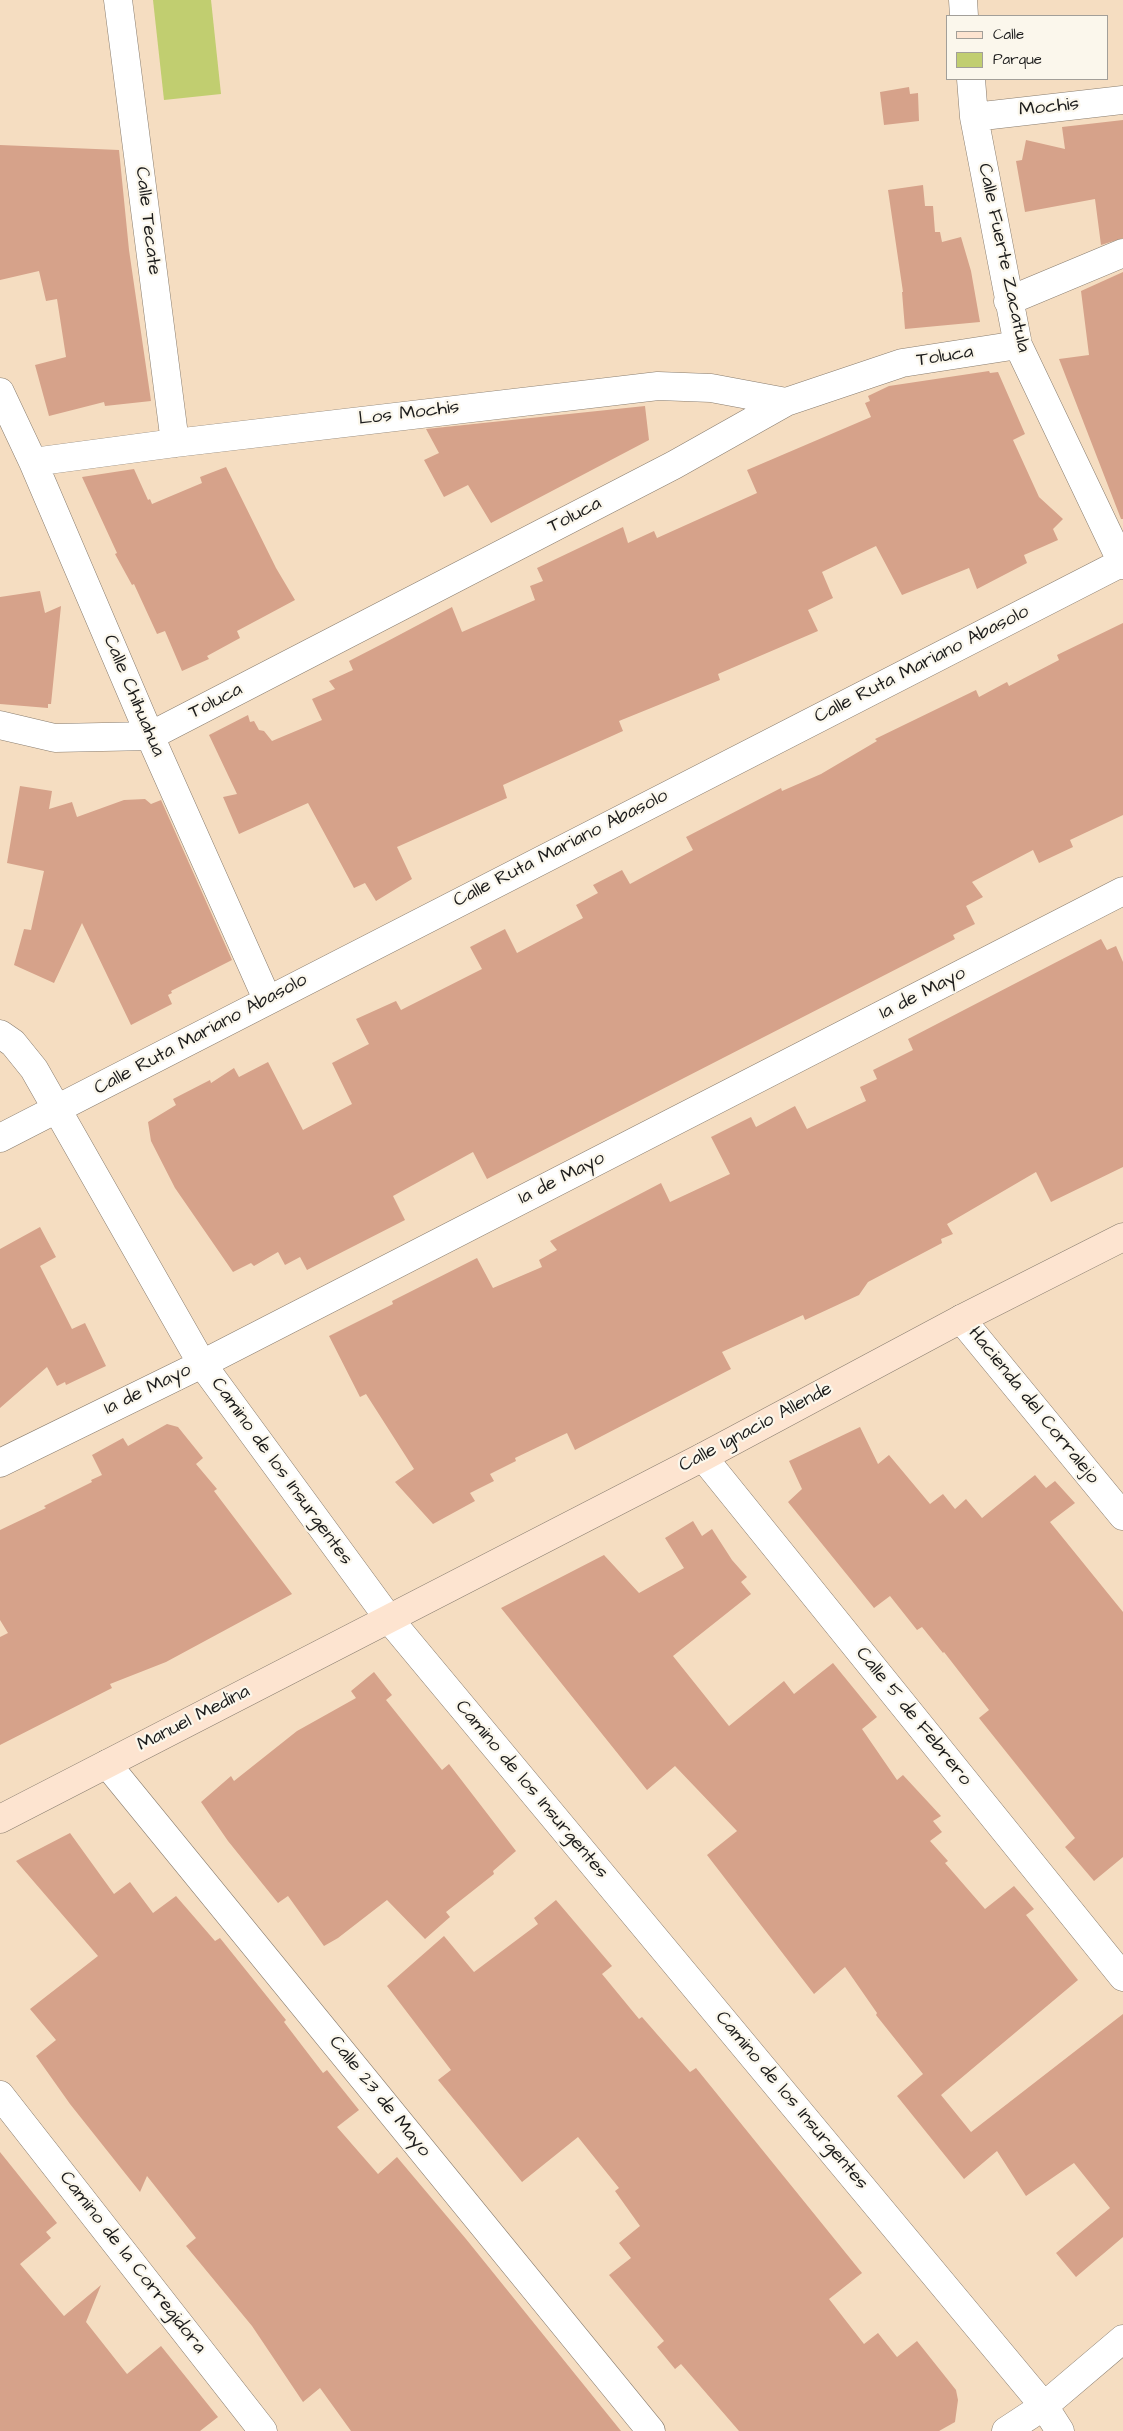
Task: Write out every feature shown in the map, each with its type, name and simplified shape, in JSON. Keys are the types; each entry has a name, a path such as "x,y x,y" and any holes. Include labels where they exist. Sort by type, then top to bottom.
{"street":[{"name":"Calle Tecate","path":"118,0 175,443"},
{"path":"963,0 964,15"},
{"name":"Calle Fuerte Zacatula","path":"971,80 974,116 1008,301 1018,345 1122,564"},
{"name":"Mochis","path":"974,116 1123,100"},
{"path":"1008,301 1123,252"},
{"name":"Toluca","path":"150,736 674,465 786,402 902,364 1018,345"},
{"name":"Los Mochis","path":"33,462 175,443 658,386 711,388 786,402"},
{"name":"Calle Chihuahua","path":"0,392 33,462 150,736 267,999"},
{"name":"Calle Ruta Mariano Abasolo","path":"0,1138 267,999 1122,564"},
{"path":"0,725 55,738 150,736"},
{"name":"1a de Mayo","path":"0,1463 202,1364 1123,891"},
{"name":"Camino de los Insurgentes","path":"0,1034 13,1042 34,1069 202,1364 389,1619 1044,2406 1060,2431"},
{"name":"Calle Ignacio Allende","path":"389,1619 703,1458 961,1319 1123,1237"},
{"name":"Hacienda del Corralejo","path":"961,1319 1123,1516"},
{"name":"Calle 5 de Febrero","path":"703,1458 1123,1977"},
{"name":"Manuel Medina","path":"0,1819 389,1619"},
{"name":"Calle 23 de Mayo","path":"107,1764 651,2431"},
{"name":"Camino de la Corregidora","path":"0,2095 264,2431"},
{"path":"1006,2431 1044,2406 1123,2339"}],"green space":[{"path":"153,0 211,0 221,94 164,100"}],"building":[{"path":"909,87 910,94 918,93 919,121 884,125 880,92"},
{"path":"1123,120 1123,238 1101,245 1095,199 1025,212 1016,161 1022,160 1026,140 1065,149 1062,127"},
{"path":"0,145 119,150 129,250 151,401 105,406 104,402 49,416 35,365 66,357 57,299 46,301 39,271 0,280"},
{"path":"923,185 925,206 933,206 935,232 940,232 942,242 961,237 971,271 980,322 905,329 903,292 888,190"},
{"path":"1123,272 1123,519 1121,519 1059,359 1089,355 1081,291"},
{"path":"989,371 990,373 998,372 1025,434 1013,440 1039,497 1063,519 1053,529 1058,540 1024,555 1027,563 977,589 969,568 902,595 876,546 822,572 833,598 808,610 818,631 718,674 720,680 619,721 623,731 503,785 507,798 397,847 412,879 376,901 365,883 354,888 308,803 239,834 223,797 237,794 209,735 248,715 250,722 254,721 259,730 264,731 272,741 322,720 312,699 335,689 329,681 353,670 349,661 452,607 462,632 535,600 530,586 543,581 537,568 623,527 628,543 654,531 657,538 757,493 747,470 871,417 865,403 870,401 868,396 889,386"},
{"path":"645,406 649,440 491,523 468,485 444,497 424,460 439,453 426,429"},
{"path":"226,467 276,568 295,600 237,631 240,638 207,656 209,659 182,671 165,631 157,634 134,584 132,585 115,554 117,553 82,477 134,469 148,500 150,499 152,504 202,483 200,477"},
{"path":"40,591 45,613 61,606 51,704 48,704 48,708 0,704 0,597"},
{"path":"1123,623 1123,815 1070,840 1073,847 1039,863 1033,850 972,882 983,897 966,906 975,924 953,935 955,939 487,1179 473,1152 393,1196 405,1220 307,1270 300,1257 285,1265 278,1252 254,1266 251,1263 233,1272 175,1188 151,1141 148,1122 176,1105 173,1099 210,1080 211,1083 234,1068 239,1077 268,1062 303,1130 352,1104 332,1063 369,1044 356,1019 396,1001 401,1010 482,969 470,947 505,929 517,953 583,918 576,905 598,893 593,885 622,870 630,884 693,850 686,837 781,788 782,791 821,774 877,741 875,739 976,690 979,697 1007,682 1009,686 1059,660 1057,655"},
{"path":"20,786 52,791 49,809 72,802 77,817 124,800 145,799 151,804 161,800 232,960 171,991 172,993 168,995 172,1004 131,1025 82,923 54,983 14,965 24,929 31,930 44,871 7,863"},
{"path":"1101,939 1107,950 1116,946 1123,962 1123,1167 1051,1202 1036,1172 947,1224 953,1234 941,1239 942,1243 868,1282 859,1295 805,1320 803,1315 722,1352 731,1369 575,1450 567,1433 515,1458 516,1461 490,1474 494,1481 470,1493 475,1501 433,1524 395,1482 414,1469 366,1394 360,1397 329,1336 393,1304 392,1301 477,1258 493,1288 542,1267 539,1260 557,1250 550,1241 661,1183 670,1202 730,1174 711,1137 751,1117 756,1127 795,1106 807,1129 866,1101 860,1087 877,1079 873,1070 913,1050 908,1039"},
{"path":"40,1227 56,1257 40,1266 72,1329 85,1323 106,1366 66,1385 65,1382 57,1386 47,1367 0,1408 0,1249"},
{"path":"167,1424 178,1427 203,1458 196,1464 217,1489 214,1491 292,1594 166,1662 110,1684 112,1688 0,1745 0,1637 8,1633 0,1620 0,1530 46,1508 44,1506 102,1475 92,1455 123,1438 128,1446"},
{"path":"860,1427 878,1464 889,1455 930,1504 943,1494 955,1509 966,1499 982,1518 1035,1475 1046,1488 1055,1481 1075,1503 1050,1522 1123,1612 1123,1857 1094,1881 1065,1847 1075,1838 979,1718 989,1710 944,1652 922,1627 917,1630 890,1596 874,1608 788,1502 802,1489 789,1461"},
{"path":"693,1521 702,1536 712,1529 732,1560 747,1577 741,1582 751,1594 673,1656 729,1726 784,1681 794,1694 833,1663 877,1717 862,1729 897,1780 903,1775 941,1816 933,1821 942,1832 930,1841 948,1861 945,1863 985,1909 1014,1886 1034,1909 1026,1915 1078,1980 941,2095 971,2132 1123,2014 1123,2237 1076,2277 1056,2253 1110,2208 1074,2163 1026,2196 997,2151 964,2179 897,2096 923,2074 876,2015 877,2013 845,1967 814,1994 707,1855 737,1831 675,1766 647,1790 501,1608 604,1555 639,1593 684,1568 665,1538"},
{"path":"374,1672 392,1695 386,1700 442,1770 449,1764 516,1851 493,1871 494,1874 446,1912 450,1917 425,1939 387,1900 338,1938 324,1946 288,1896 278,1903 228,1841 201,1802 231,1776 234,1781 297,1731 356,1698 351,1691"},
{"path":"70,1833 114,1894 130,1882 153,1913 176,1896 215,1941 220,1938 286,2020 284,2022 323,2073 327,2070 359,2110 337,2127 378,2174 397,2157 466,2239 621,2431 351,2431 320,2388 303,2402 252,2326 186,2246 196,2238 147,2176 140,2192 70,2104 36,2056 56,2040 30,2009 98,1956 16,1861"},
{"path":"556,1900 612,1966 602,1974 639,2019 642,2017 690,2072 696,2068 862,2273 829,2299 864,2344 878,2333 897,2357 917,2341 956,2390 958,2400 955,2422 939,2431 739,2431 681,2364 675,2369 657,2347 664,2341 609,2275 631,2258 619,2243 640,2226 615,2191 619,2188 578,2137 522,2182 438,2080 451,2070 387,1986 444,1936 474,1972 538,1924 534,1918"},
{"path":"0,2152 57,2223 46,2232 51,2238 20,2264 64,2316 101,2285 86,2322 127,2374 161,2346 218,2417 200,2431 0,2431"}]}
